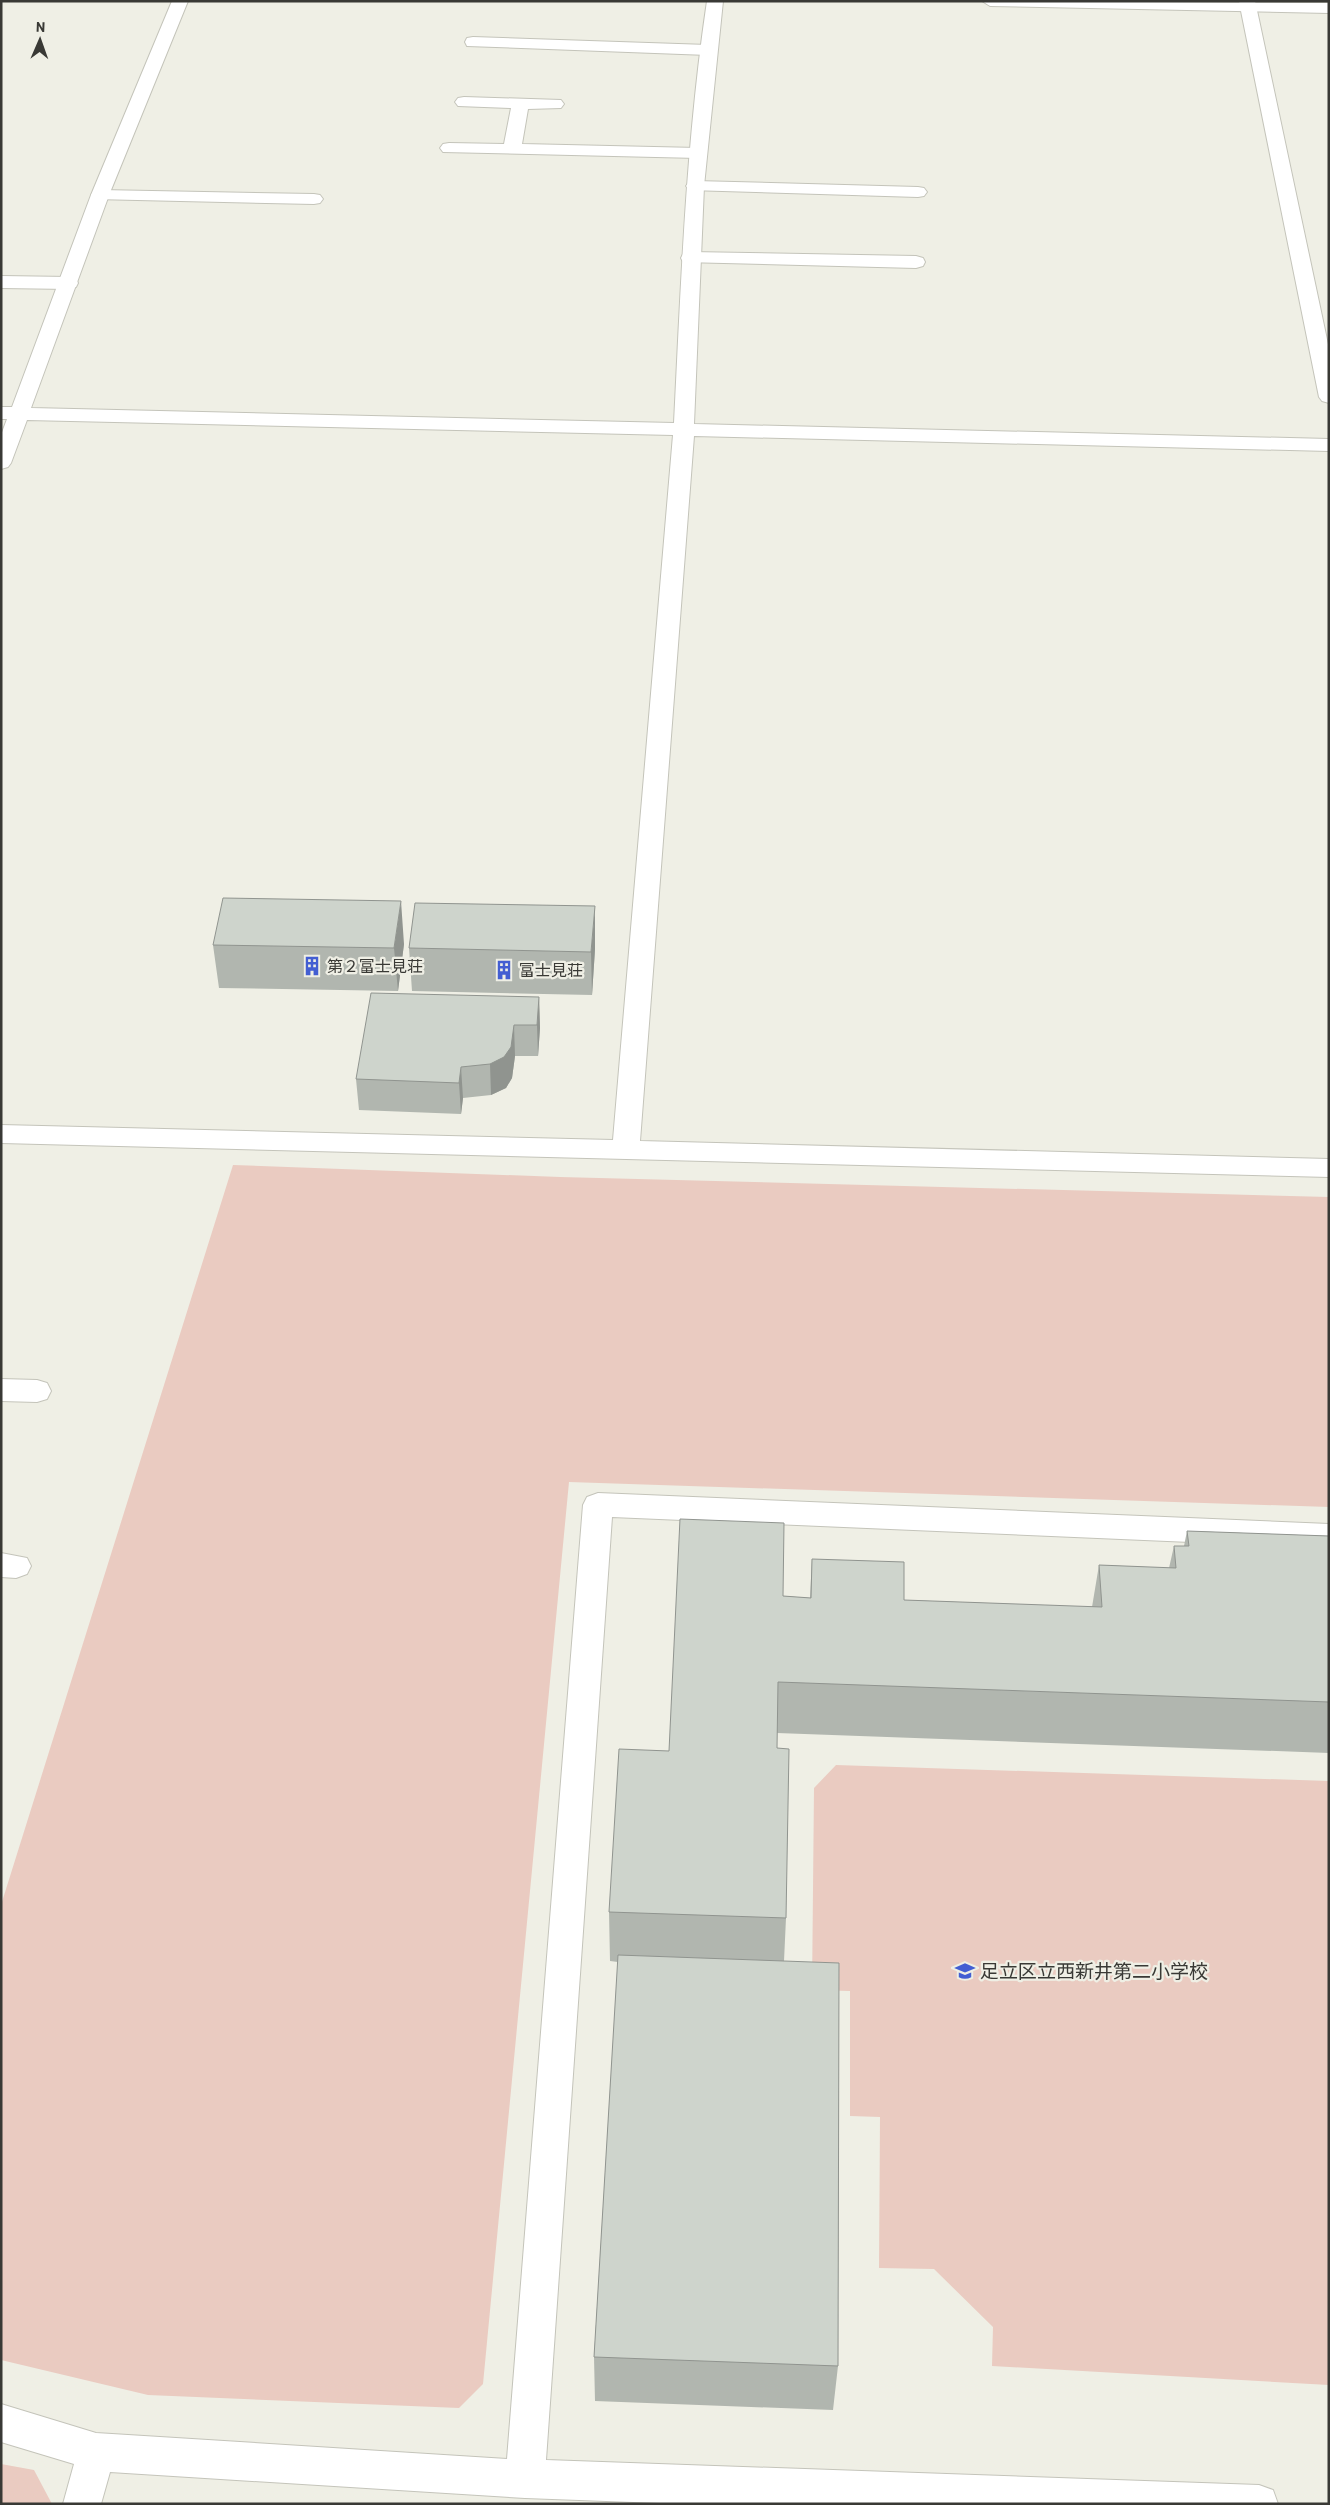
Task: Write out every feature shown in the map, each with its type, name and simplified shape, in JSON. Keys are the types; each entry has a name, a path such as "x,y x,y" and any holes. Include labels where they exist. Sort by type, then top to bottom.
{"street":[{"path":"1,462 10,413 69,283 100,195 180,1"},
{"path":"626,1149 684,430 690,258 695,186 708,50 715,1"},
{"path":"990,1 1248,4 1329,8"},
{"path":"1248,4 1329,397"},
{"path":"473,42 708,50"},
{"path":"464,102 555,104"},
{"path":"512,149 520,104"},
{"path":"449,148 698,153"},
{"path":"695,186 918,192"},
{"path":"100,195 314,199"},
{"path":"690,258 916,262"},
{"path":"1,282 69,283"},
{"path":"10,413 1329,444"},
{"path":"1,1134 1329,1168"},
{"path":"1,1390 37,1391"},
{"path":"525,2479 598,1505 1329,1536"},
{"path":"1,2423 96,2452 525,2479 1259,2504"},
{"path":"82,2504 96,2452"}],"shaded area":[{"path":"233,1165 560,1177 1329,1197 1329,1507 569,1482 483,2384 459,2408 148,2395 1,2360 1,1905"},
{"path":"836,1765 1329,1781 1329,2385 992,2366 993,2327 934,2269 879,2268 880,2117 850,2116 850,1991 812,1990 814,1788"},
{"path":"1,2464 34,2470 52,2504 1,2504"}],"building":[{"path":"223,898 401,901 394,948 213,945"},
{"path":"415,903 595,906 591,952 409,948"},
{"path":"371,993 539,997 537,1025 514,1025 511,1047 504,1057 490,1064 461,1067 459,1083 356,1079"},
{"path":"680,1519 784,1523 783,1596 811,1598 812,1559 904,1562 904,1600 1102,1607 1099,1565 1176,1568 1174,1546 1189,1546 1187,1531 1329,1536 1329,1702 778,1682 777,1748 789,1749 786,1918 609,1912 619,1749 669,1751"},
{"path":"618,1955 839,1963 838,2366 594,2357"}],"place":[{"name":"第２富士見荘","path":"312,966"},
{"name":"富士見荘","path":"504,970"},
{"name":"足立区立西新井第二小学校","path":"965,1971"}]}
